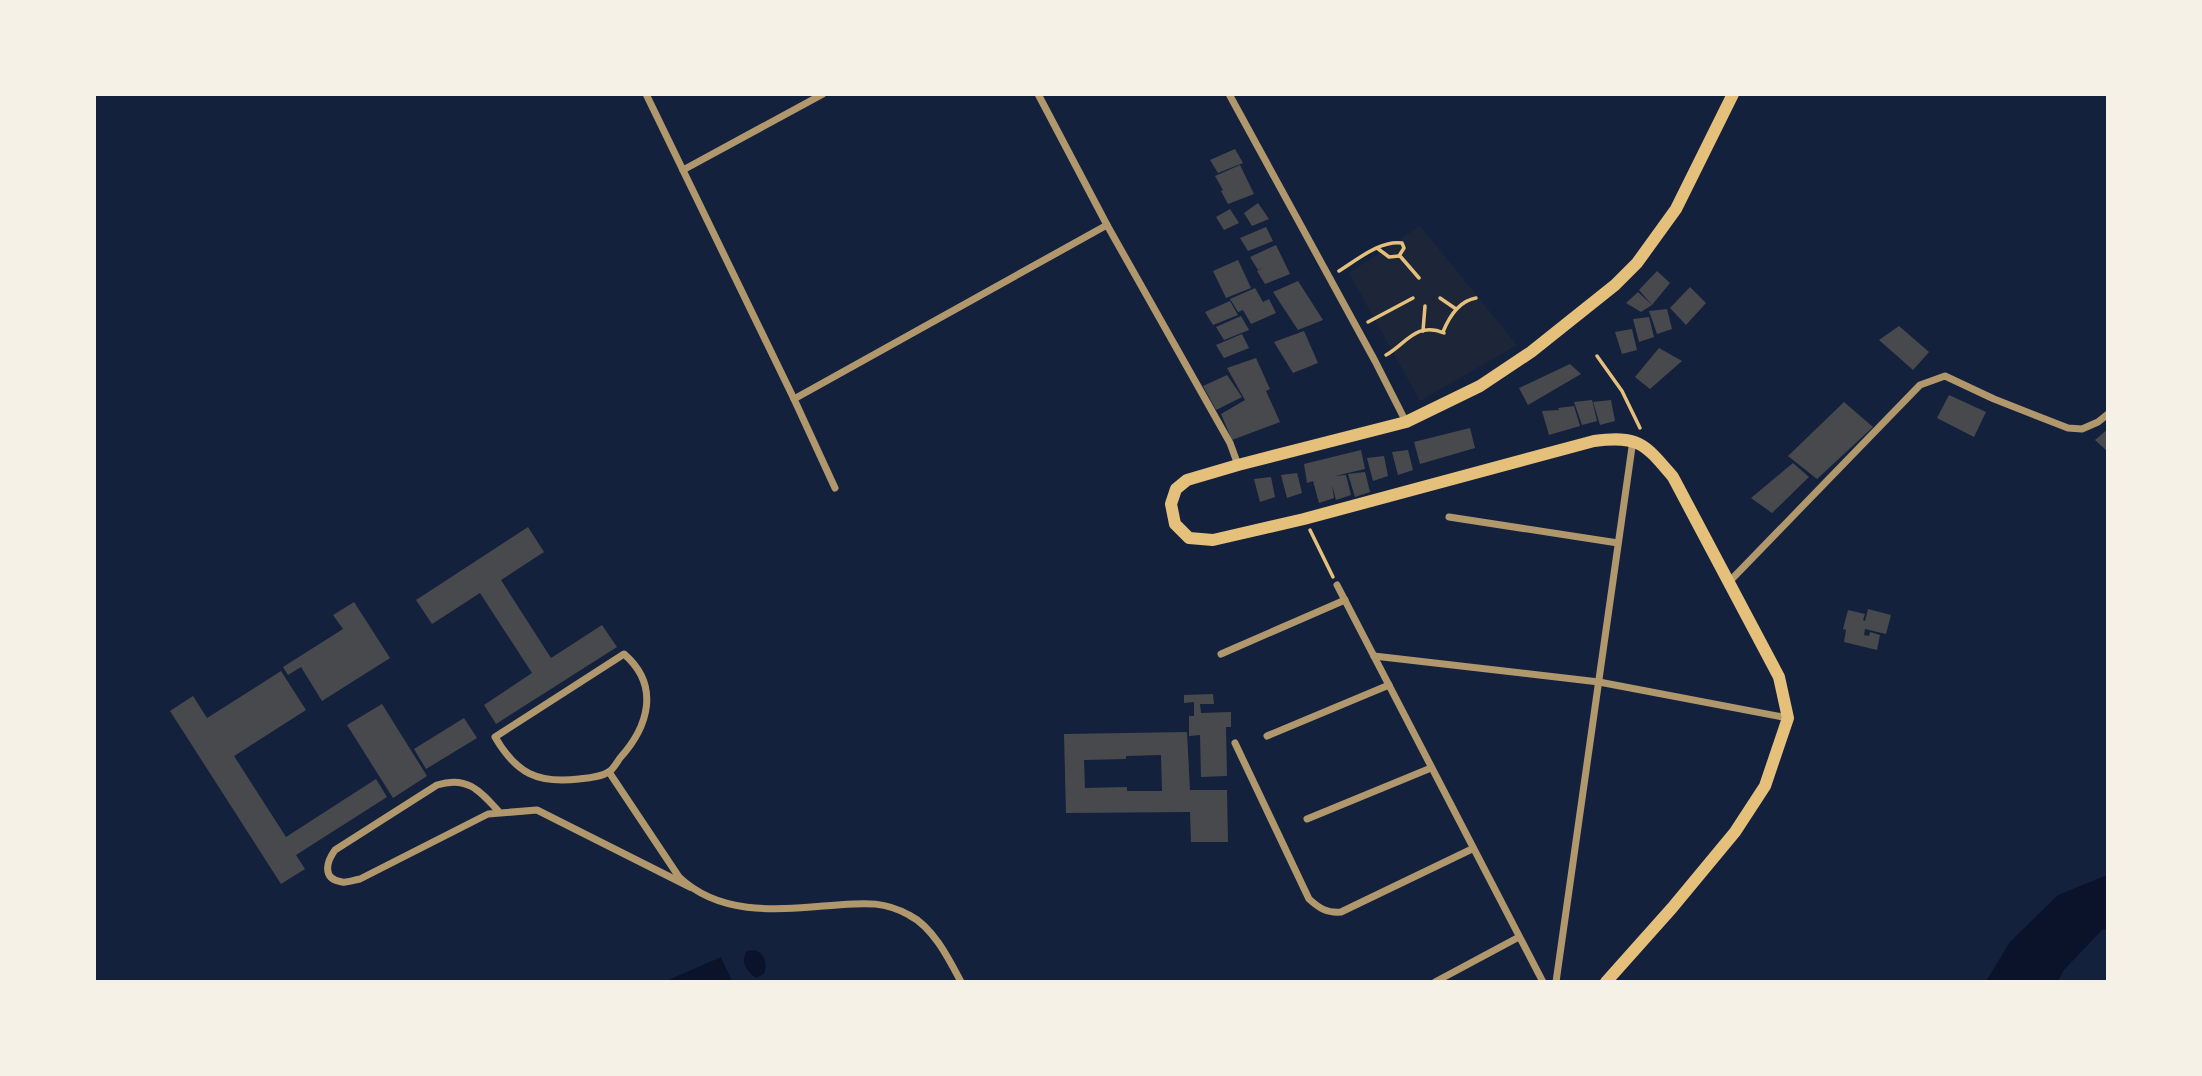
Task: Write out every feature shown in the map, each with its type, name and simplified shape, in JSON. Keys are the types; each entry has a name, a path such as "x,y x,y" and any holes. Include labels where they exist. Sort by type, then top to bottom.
{"main road":[{"path":"1606,982 1735,832 1765,786 1788,718 1779,677 1673,477 1650,449 1633,440 1594,441 1304,519 1213,540 1189,538 1175,524 1171,504 1176,489 1186,481 1406,422 1450,403 1531,352 1623,278 1637,263 1676,209 1733,94"}],"street":[{"path":"646,94 835,488"},
{"path":"683,170 823,94"},
{"path":"1038,94 1107,225 1230,443 1238,465"},
{"path":"1229,94 1406,422"},
{"path":"794,399 1107,225"},
{"path":"1729,583 1920,385 1945,376 1994,399 2068,428 2082,429 2108,414"},
{"path":"1556,982 1633,440"},
{"path":"1449,517 1618,543"},
{"path":"1337,585 1543,982"},
{"path":"1221,654 1345,600"},
{"path":"624,654 635,663 642,677 646,691 646,708 644,723 634,743 609,772 573,780 552,781 533,777 506,755 495,737 624,654"},
{"path":"1374,656 1599,682 1788,718"},
{"path":"1267,736 1389,685"},
{"path":"1236,743 1309,899 1329,913 1346,910 1472,849"},
{"path":"1307,819 1431,768"},
{"path":"609,772 680,877 690,887"},
{"path":"500,813 480,791 456,781 446,782 437,785 335,850 328,860 327,870 330,876 341,882 360,879 488,814 537,810 709,898 757,909 878,902 911,915 928,930 961,982"},
{"path":"1436,982 1519,937"}],"path":[{"path":"1329,277 1377,248 1394,242 1402,243 1404,248 1399,256"},
{"path":"1377,248 1389,257 1399,256"},
{"path":"1399,256 1419,278"},
{"path":"1357,328 1413,298"},
{"path":"1440,298 1456,309"},
{"path":"1375,361 1395,350 1407,337 1430,330 1444,333 1456,309 1476,298"},
{"path":"1423,331 1425,306"},
{"path":"1597,356 1622,391 1650,449"},
{"path":"1304,519 1337,585"}],"shaded area":[{"path":"1420,226 1517,345 1420,401 1349,273"},
{"path":"2107,875 2107,929 2102,930 2064,970 2058,981 1986,981 2010,942 2058,895"},
{"path":"755,950 765,960 766,967 764,974 756,978 744,963 747,951"},
{"path":"721,957 732,981 666,981"}],"building":[{"path":"1235,149 1243,163 1218,173 1210,160"},
{"path":"1240,165 1254,194 1228,204 1215,176"},
{"path":"1258,203 1269,219 1252,226 1244,213"},
{"path":"1230,209 1239,223 1224,230 1216,217"},
{"path":"1266,227 1273,241 1248,251 1240,238"},
{"path":"1276,245 1290,274 1265,284 1257,271 1265,267 1258,270 1250,257"},
{"path":"1238,260 1251,288 1226,298 1213,271"},
{"path":"1657,271 1670,283 1652,305 1639,290"},
{"path":"1298,281 1323,320 1298,330 1273,292"},
{"path":"1690,287 1706,303 1686,325 1670,308"},
{"path":"1255,288 1263,302 1269,299 1276,313 1251,324 1243,310 1238,312 1230,299"},
{"path":"1638,292 1652,305 1641,312 1626,303"},
{"path":"1230,301 1238,315 1213,325 1205,312"},
{"path":"1667,309 1672,329 1657,334 1649,311"},
{"path":"1241,316 1249,330 1224,340 1216,327"},
{"path":"1649,317 1654,337 1639,342 1633,319"},
{"path":"1899,326 1929,352 1913,370 1879,340"},
{"path":"1632,329 1637,350 1622,354 1615,332"},
{"path":"1304,331 1318,363 1293,373 1274,342"},
{"path":"1242,334 1249,348 1224,358 1216,345"},
{"path":"1659,348 1682,361 1650,389 1635,377"},
{"path":"1256,358 1270,389 1266,391 1280,422 1232,440 1221,414 1245,400 1227,368"},
{"path":"1570,364 1581,374 1528,405 1519,388"},
{"path":"1227,375 1242,397 1216,410 1203,386"},
{"path":"1949,395 1986,412 1974,437 1937,418"},
{"path":"1592,400 1597,421 1582,425 1574,402"},
{"path":"1611,400 1615,421 1600,425 1593,402"},
{"path":"1844,402 1873,427 1817,479 1788,456"},
{"path":"1574,406 1580,426 1549,435 1542,411"},
{"path":"1470,428 1475,448 1420,464 1414,442"},
{"path":"2108,429 2108,452 2095,440"},
{"path":"1361,450 1365,469 1335,476 1346,475 1351,495 1336,500 1332,485 1334,498 1319,503 1313,481 1307,483 1304,464"},
{"path":"1408,450 1413,470 1398,475 1392,452"},
{"path":"1384,456 1388,476 1373,481 1367,458"},
{"path":"1793,463 1809,477 1772,513 1751,498"},
{"path":"1365,472 1370,492 1355,497 1348,474"},
{"path":"1297,473 1302,493 1287,498 1281,475"},
{"path":"1271,477 1275,497 1260,502 1254,479"},
{"path":"528,527 544,552 501,580 551,658 602,625 617,647 496,724 484,705 532,673 480,593 432,624 416,600"},
{"path":"354,602 390,658 322,701 301,667 288,675 283,667 343,629 333,615"},
{"path":"1868,609 1891,615 1886,634 1865,629 1864,635 1869,636 1870,632 1880,635 1877,650 1844,642 1846,630 1843,629 1848,610 1865,614 1865,621"},
{"path":"281,671 306,710 234,756 286,837 376,779 387,797 296,855 305,869 281,884 170,711 193,696 207,718"},
{"path":"1213,694 1214,704 1200,704 1201,713 1231,712 1231,727 1226,727 1227,776 1201,777 1200,735 1189,736 1189,716 1194,716 1194,702 1184,703 1184,695"},
{"path":"382,704 427,776 393,798 347,725"},
{"path":"464,718 477,738 426,769 414,749"},
{"path":"1187,732 1190,790 1227,790 1228,842 1191,842 1190,812 1066,813 1064,734","holes":["1161,755 1162,791 1127,791 1127,787 1085,788 1084,760"]}]}
